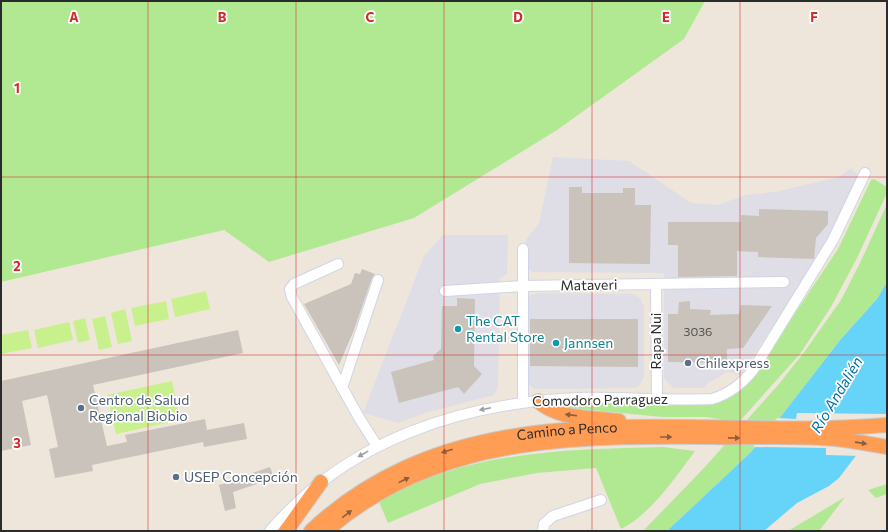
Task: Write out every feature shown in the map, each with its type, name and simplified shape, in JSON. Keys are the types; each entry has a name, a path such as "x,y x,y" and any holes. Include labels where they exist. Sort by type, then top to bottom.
{"highway":[{"path":"538,401 549,409 559,413 665,426"},
{"name":"Camino a Penco","path":"326,531 353,510 388,488 427,470 467,456 509,446 544,442 662,437 698,432 848,428 887,425"},
{"name":"Camino a Penco","path":"311,531 344,503 378,480 414,463 465,446 541,432 665,426 698,432 836,439 887,447"},
{"path":"286,531 321,482"}],"street":[{"name":"Comodoro Parraguez","path":"270,531 321,482 345,464 377,446 447,418 523,402 580,398 703,400 720,397 738,386 753,370 833,240 865,173"},
{"path":"523,249 523,402"},
{"path":"338,264 294,284 290,289 292,297 342,388 377,446"},
{"path":"342,388 378,280"},
{"name":"Mataveri","path":"445,291 522,286 784,282"},
{"name":"Rapa Nui","path":"656,284 657,399"},
{"path":"543,531 544,524 554,516 601,500"}],"shaded area":[{"path":"553,157 629,161 691,203 718,205 746,195 775,192 839,177 851,168 860,178 832,236 741,375 727,372 707,384 704,388 674,388 664,378 664,273 532,272 526,265 526,240 539,223"},
{"path":"443,235 508,235 507,274 500,278 498,387 494,395 425,413 398,423 363,413 424,256"},
{"path":"539,293 633,294 640,298 644,307 644,377 639,386 635,388 534,389 526,382 527,300 531,295"}],"green space":[{"path":"1,1 705,1 684,39 557,130 414,218 269,262 224,230 1,282"},
{"path":"874,179 887,187 887,193 857,258 831,307 800,354 739,422 706,417 662,417 560,407 556,404 705,403 751,379 838,249 871,180"},
{"path":"887,204 887,282 877,299 841,339 768,433 750,453 667,531 643,531 704,468 779,384 805,351 841,300"},
{"path":"206,291 210,309 175,317 171,299"},
{"path":"166,301 169,319 135,326 131,308"},
{"path":"125,309 132,341 118,344 111,313"},
{"path":"105,316 112,347 99,350 92,319"},
{"path":"85,318 90,340 78,343 73,321"},
{"path":"69,322 73,340 38,348 34,330"},
{"path":"28,330 32,348 1,354 1,335"},
{"path":"172,381 180,420 116,434 107,395"},
{"path":"663,447 695,451 671,484 652,505 643,514 621,529 596,468 537,473 480,484 388,523 379,502 426,479 454,469 483,462 573,450"},
{"path":"887,484 887,494 876,498 868,490"},
{"path":"845,497 819,531 788,531"}],"water":[{"name":"Río Andalién","path":"887,282 887,415 839,478 829,486 797,503 764,531 667,531 750,453 768,433 841,339 877,299"}],"pier":[{"path":"797,413 887,414 887,418 860,456 826,455 826,448 753,447 777,418 796,419"}],"building":[{"path":"569,187 582,187 582,193 623,193 623,188 635,188 635,205 651,205 650,264 569,263"},
{"path":"759,209 828,211 828,224 816,238 814,259 758,257 758,252 737,251 737,276 678,277 678,245 668,245 668,222 741,222 741,215 759,216"},
{"path":"362,269 375,274 372,278 354,330 339,365 304,304 351,284 355,273 360,274"},
{"name":"The CAT Rental Store","path":"457,298 475,299 474,366 482,374 464,394 458,387 399,403 391,372 434,360 433,356 441,349 442,306 457,306"},
{"path":"690,301 690,309 711,310 710,315 739,314 741,305 772,306 743,348 727,349 727,363 668,362 668,314 678,314 679,302"},
{"path":"530,319 638,319 638,367 530,366"},
{"path":"238,330 243,353 93,385 107,446 127,442 125,435 205,419 207,430 244,423 247,439 204,447 203,442 92,465 93,471 55,478 49,449 58,447 47,395 22,401 31,445 1,451 1,381"},
{"path":"270,467 274,478 233,492 236,508 225,511 219,485 242,479 241,477"}],"place":[{"name":"The CAT Rental Store","path":"458,329"},
{"name":"Jannsen","path":"556,343"},
{"name":"Chilexpress","path":"688,363"},
{"name":"Centro de Salud Regional Biobio","path":"81,408"},
{"name":"USEP Concepción","path":"176,477"}]}
